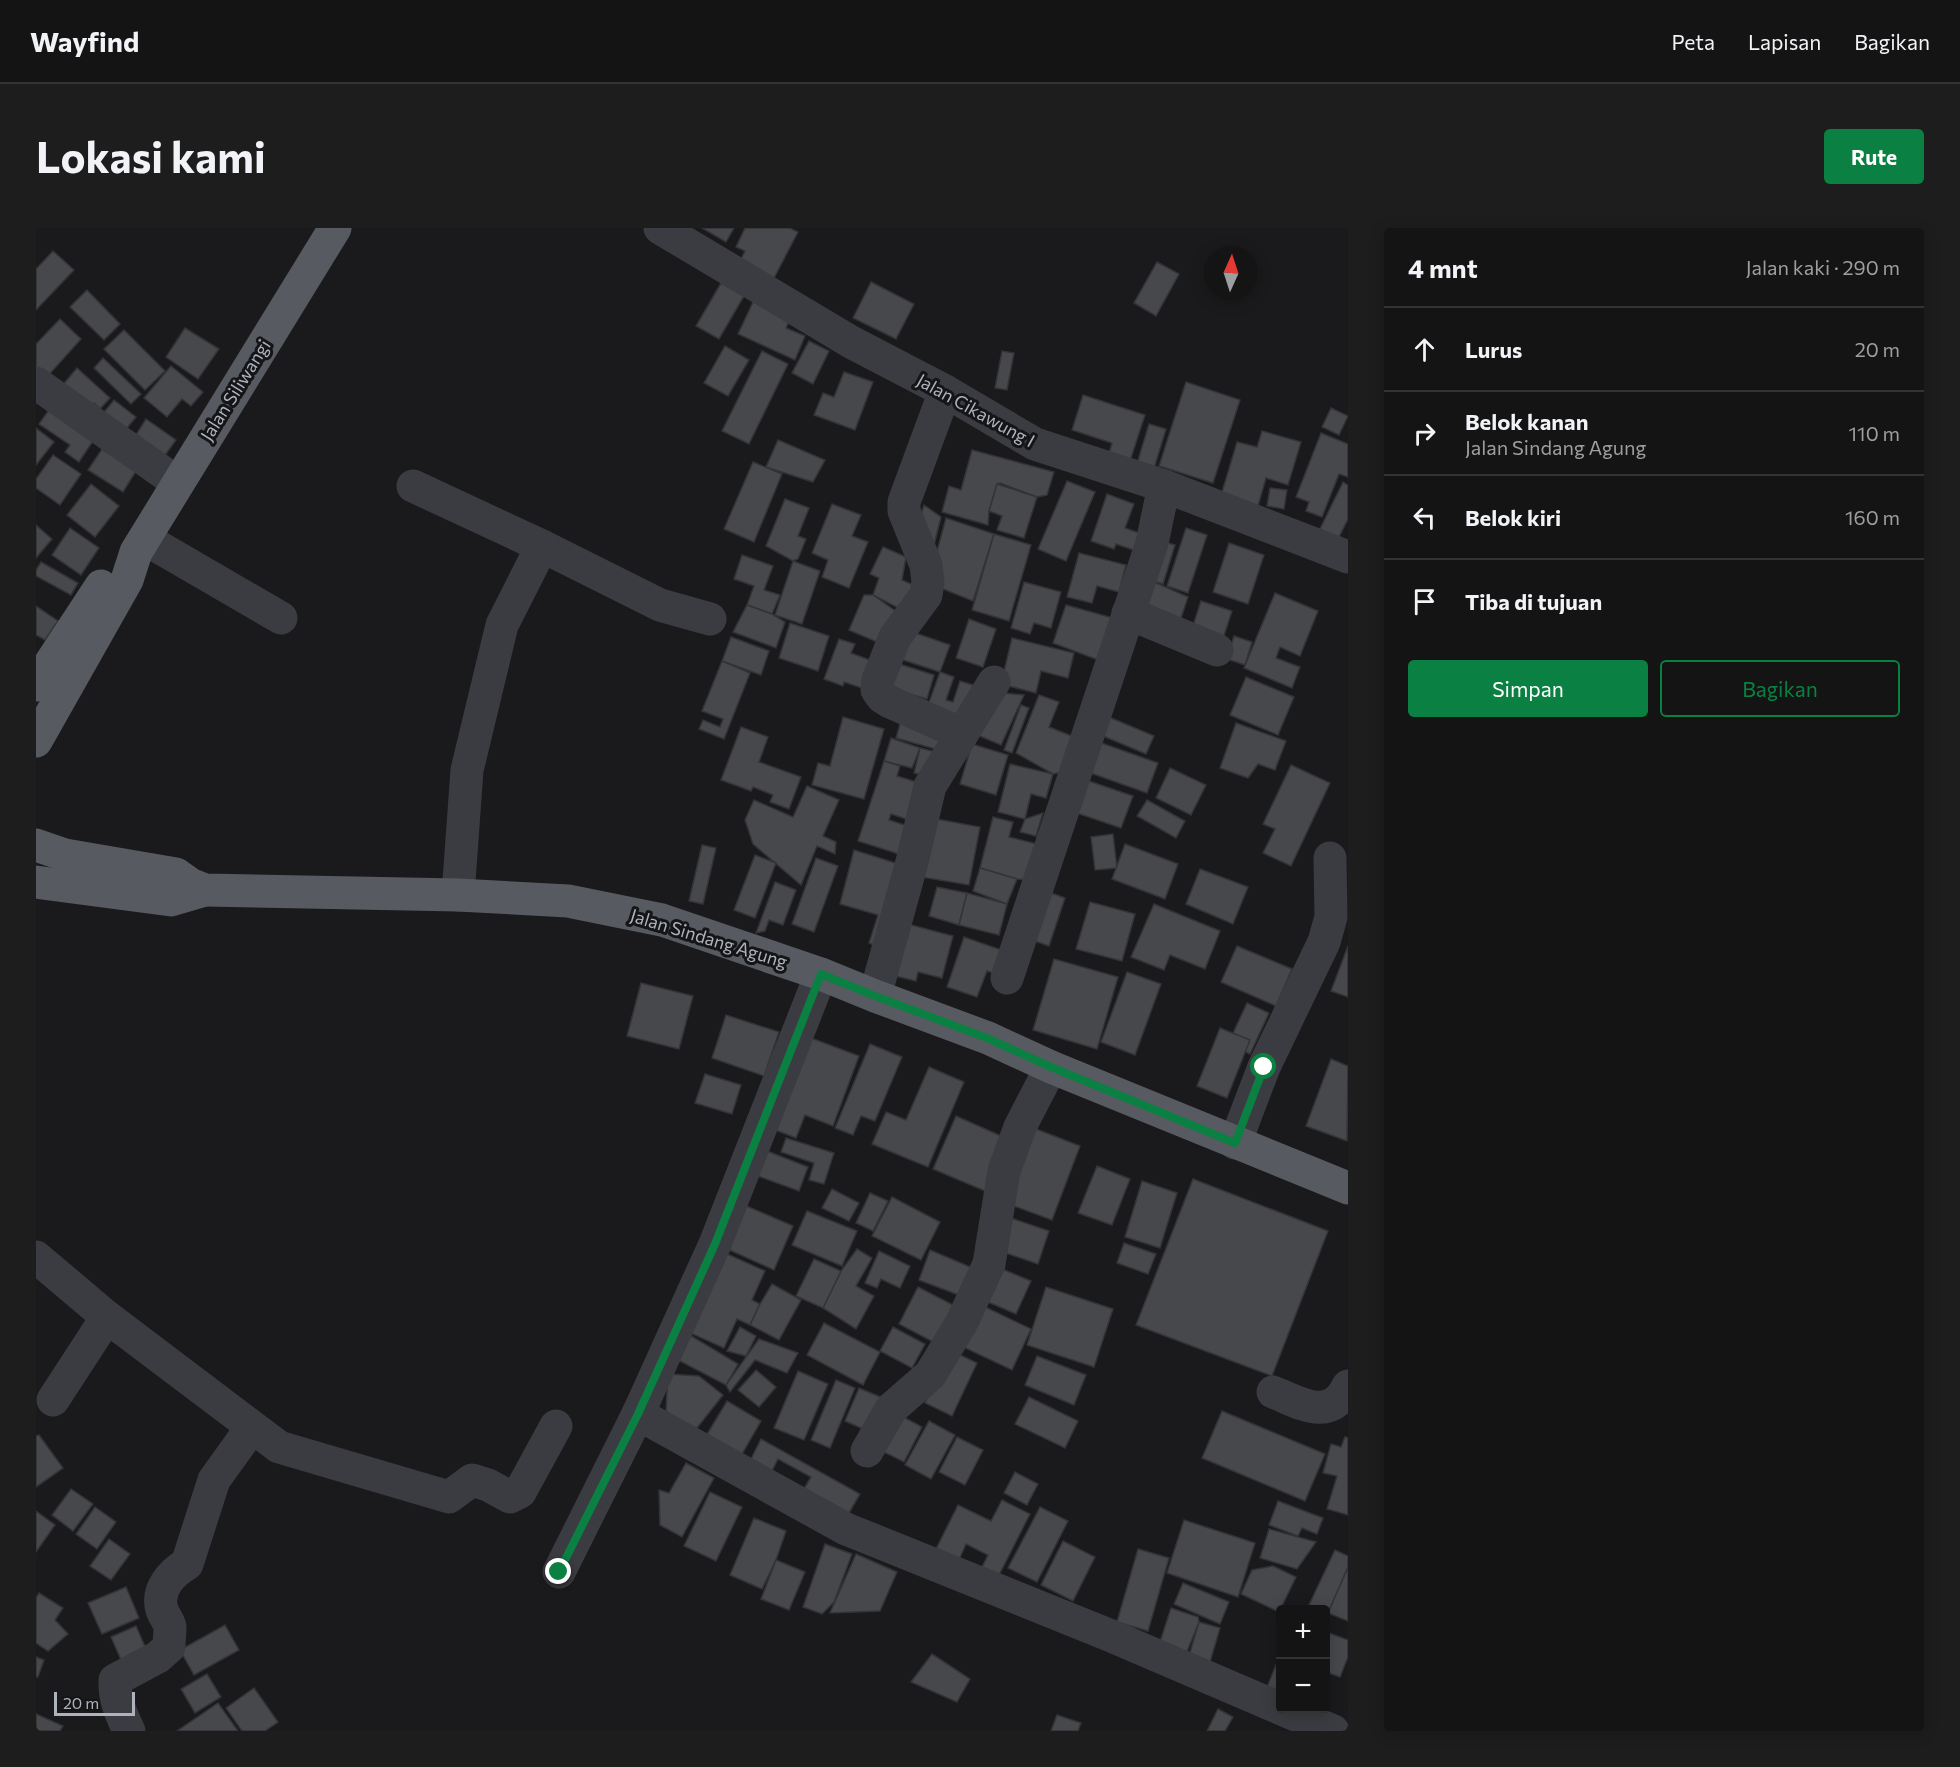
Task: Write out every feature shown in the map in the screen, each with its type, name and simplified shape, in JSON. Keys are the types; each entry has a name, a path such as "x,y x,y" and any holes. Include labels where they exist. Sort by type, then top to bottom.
{"main road":[{"name":"Jalan Siliwangi","path":"36,741 127,580 140,545 335,228"},
{"name":"Jalan Siliwangi","path":"36,685 110,571 140,545"},
{"name":"Jalan Sindang Agung","path":"36,845 65,855 176,874 205,890 458,895 568,901 662,920 821,974 987,1038 1051,1067 1348,1188"},
{"path":"36,882 171,900 205,890"}],"street":[{"name":"Jalan Cikawung I","path":"660,228 850,342 945,391 1035,444 1164,486 1348,557"},
{"path":"39,391 178,483"},
{"path":"945,391 904,502 904,511 926,565 928,582 926,595 895,637 878,680 877,690 890,702 962,734"},
{"path":"413,486 660,604 710,619"},
{"path":"1007,978 1152,543 1164,486"},
{"path":"140,545 281,618"},
{"path":"458,895 467,770 502,625 542,546"},
{"path":"1128,613 1217,650"},
{"path":"875,996 912,862 930,786 994,682"},
{"path":"1235,1143 1264,1067 1324,942 1331,917 1330,858"},
{"path":"559,1572 638,1414 715,1244 821,974"},
{"path":"867,1451 891,1409 930,1375 962,1322 989,1264 1004,1171 1020,1126 1051,1067"},
{"path":"36,1257 107,1317 279,1447 448,1497 472,1480 488,1485 510,1497 523,1486 556,1426"},
{"path":"53,1400 107,1317"},
{"path":"1273,1392 1312,1408 1327,1408 1348,1386"},
{"path":"638,1414 846,1529 1109,1635 1333,1731"},
{"path":"129,1731 118,1709 114,1691 115,1680 158,1657 169,1647 170,1626 162,1609 161,1599 165,1584 175,1571 187,1564 214,1480 252,1427"}],"building":[{"path":"702,228 734,228 726,242"},
{"path":"745,228 790,228 798,232 773,280 739,263 745,251 736,247"},
{"path":"53,251 74,270 36,310 36,269"},
{"path":"1157,262 1179,274 1156,316 1134,303"},
{"path":"871,282 914,304 896,339 853,318"},
{"path":"721,283 744,296 719,339 696,326"},
{"path":"87,290 120,324 104,340 70,307"},
{"path":"755,298 792,315 786,328 805,336 795,360 738,334"},
{"path":"60,319 81,339 46,378 36,369 36,344"},
{"path":"185,328 219,349 198,379 166,357"},
{"path":"124,330 165,371 145,390 104,349"},
{"path":"809,341 829,351 813,384 792,373"},
{"path":"725,346 749,360 728,396 704,383"},
{"path":"762,351 788,364 749,444 722,431"},
{"path":"1002,351 1014,353 1007,390 995,388"},
{"path":"103,358 141,394 131,404 94,368"},
{"path":"171,366 203,392 191,406 182,399 167,417 144,398"},
{"path":"77,368 110,398 100,409 94,403 87,410 61,387"},
{"path":"844,372 873,382 855,430 814,415 823,393 834,397"},
{"path":"1186,382 1240,400 1213,483 1159,466"},
{"path":"1083,395 1145,415 1129,464 1108,457 1112,443 1072,430"},
{"path":"114,400 136,417 123,433 101,416"},
{"path":"53,404 97,435 79,462 65,452 70,445 39,424"},
{"path":"1331,408 1348,416 1339,435 1322,427"},
{"path":"146,419 176,440 163,458 134,438"},
{"path":"1149,424 1166,429 1153,472 1136,467"},
{"path":"36,428 54,442 36,465"},
{"path":"1262,431 1301,442 1288,485 1266,478 1256,513 1219,502 1237,442 1257,447"},
{"path":"1321,433 1348,444 1348,477 1339,474 1322,517 1306,511 1309,502 1296,497"},
{"path":"778,440 825,460 813,482 766,467"},
{"path":"102,449 136,471 123,492 88,470"},
{"path":"972,450 1054,472 1047,495 1037,497 1000,483 997,484 989,511 988,525 942,512 949,486 961,490"},
{"path":"53,455 81,474 60,505 36,488 36,479"},
{"path":"753,462 782,474 754,542 724,529"},
{"path":"1067,481 1095,492 1066,561 1038,549"},
{"path":"1343,482 1348,485 1348,519 1334,547 1316,537"},
{"path":"91,484 119,506 95,537 67,515"},
{"path":"997,484 1037,497 1024,538 997,530 1002,516 989,511"},
{"path":"1270,488 1287,490 1284,509 1267,506"},
{"path":"1107,494 1134,504 1125,528 1148,536 1142,553 1116,544 1114,549 1091,541"},
{"path":"785,499 809,508 798,536 806,539 798,559 793,561 766,546"},
{"path":"832,504 861,515 852,536 868,542 849,588 822,577 828,560 812,553"},
{"path":"924,505 941,517 933,549 917,528"},
{"path":"946,518 994,534 973,601 933,585 933,566"},
{"path":"36,525 52,539 36,558"},
{"path":"70,528 99,548 81,575 52,555"},
{"path":"1186,528 1207,535 1188,593 1167,586"},
{"path":"994,534 1031,545 1009,621 972,610"},
{"path":"1158,540 1175,545 1163,584 1145,578"},
{"path":"1229,543 1264,555 1248,604 1213,592"},
{"path":"883,547 906,557 902,580 920,588 908,613 873,595 879,578 870,574"},
{"path":"1079,553 1126,565 1119,592 1097,586 1092,603 1067,597"},
{"path":"742,555 773,566 764,590 780,595 772,614 747,605 754,586 734,579"},
{"path":"793,561 820,571 802,624 775,615"},
{"path":"41,562 78,583 71,595 36,576 36,570"},
{"path":"1145,578 1188,597 1178,627 1134,611"},
{"path":"1024,582 1061,592 1051,628 1034,623 1030,634 1011,628"},
{"path":"1275,593 1318,611 1300,656 1280,647 1276,658 1300,667 1292,688 1244,668"},
{"path":"864,595 873,595 897,612 884,645 849,630"},
{"path":"1201,601 1232,611 1221,645 1190,635"},
{"path":"747,605 772,614 785,622 776,648 733,632"},
{"path":"1066,605 1113,618 1101,661 1053,643"},
{"path":"36,606 58,621 45,640 36,635"},
{"path":"969,619 996,629 983,667 956,658"},
{"path":"790,623 829,636 818,671 779,658"},
{"path":"904,629 950,645 940,672 894,657"},
{"path":"1234,636 1252,642 1245,665 1227,659"},
{"path":"731,637 769,651 761,675 722,661"},
{"path":"1012,638 1074,653 1068,678 1041,671 1036,693 1001,684"},
{"path":"839,639 855,644 851,653 875,662 865,689 844,682 843,686 824,679"},
{"path":"722,661 750,673 724,739 699,729 703,720 720,727 723,719 702,711"},
{"path":"893,662 934,675 927,699 886,687"},
{"path":"940,672 954,677 946,700 953,702 960,681 976,686 961,729 924,716"},
{"path":"1246,677 1294,697 1278,735 1230,715"},
{"path":"994,692 1024,695 1001,745 975,734"},
{"path":"1039,695 1059,702 1049,727 1082,740 1071,770 1053,774 1016,753"},
{"path":"1021,705 1029,708 1012,753 1004,750"},
{"path":"1104,715 1154,736 1146,754 1096,733"},
{"path":"843,717 884,729 864,799 812,785 818,763 830,766"},
{"path":"902,717 952,731 946,752 896,738"},
{"path":"1236,723 1286,741 1275,770 1258,764 1248,778 1220,768"},
{"path":"741,727 768,737 759,762 801,777 789,809 770,802 773,795 753,787 751,791 721,780"},
{"path":"891,738 920,748 912,768 884,761"},
{"path":"1093,740 1158,763 1147,793 1082,770"},
{"path":"972,744 1008,755 996,795 960,784"},
{"path":"920,748 936,752 931,777 914,773"},
{"path":"884,761 900,766 897,776 926,785 915,822 891,814 889,820 911,827 902,855 858,841"},
{"path":"1010,764 1053,774 1046,798 1031,794 1025,819 998,812"},
{"path":"1291,765 1330,783 1291,866 1263,853 1275,829 1263,824"},
{"path":"1170,768 1206,785 1191,815 1156,798"},
{"path":"1080,778 1133,796 1121,828 1068,810"},
{"path":"807,786 839,800 823,836 836,842 835,854 817,846 801,885 753,844 745,820 754,800 793,817"},
{"path":"1147,800 1185,821 1176,838 1137,816"},
{"path":"1043,813 1036,836 1020,832 1025,819"},
{"path":"993,817 1013,822 1009,837 1037,844 1026,880 980,868"},
{"path":"931,818 980,827 969,885 921,877"},
{"path":"1113,834 1117,868 1095,870 1091,837"},
{"path":"1125,844 1178,864 1165,899 1112,879"},
{"path":"702,845 716,848 703,904 689,901"},
{"path":"854,850 905,866 879,947 869,943 878,915 840,904"},
{"path":"755,855 776,863 755,918 734,910"},
{"path":"816,858 838,866 814,932 792,924"},
{"path":"980,868 1017,879 1007,904 973,891"},
{"path":"1200,869 1248,887 1233,924 1186,904"},
{"path":"775,882 796,890 783,925 769,920 765,931 756,933"},
{"path":"937,887 967,893 959,925 929,916"},
{"path":"1043,890 1065,898 1049,946 1026,938"},
{"path":"967,893 1007,904 999,935 959,925"},
{"path":"1090,902 1135,914 1122,961 1076,949"},
{"path":"1154,904 1220,931 1205,969 1170,955 1164,970 1131,957"},
{"path":"900,922 953,936 942,978 918,972 916,981 887,974"},
{"path":"964,937 1007,952 1007,978 987,971 977,997 947,987"},
{"path":"1237,946 1292,969 1276,1006 1221,982"},
{"path":"1348,946 1348,997 1331,991"},
{"path":"1054,959 1118,977 1097,1049 1033,1030"},
{"path":"1127,972 1161,984 1135,1055 1101,1042"},
{"path":"641,983 693,996 679,1049 627,1036"},
{"path":"1247,1003 1269,1013 1250,1054 1228,1044"},
{"path":"726,1015 779,1032 764,1076 712,1058"},
{"path":"1220,1028 1250,1040 1227,1098 1197,1086"},
{"path":"803,1035 859,1056 833,1126 805,1115 796,1138 768,1127"},
{"path":"870,1044 902,1057 875,1121 861,1116 853,1135 835,1128"},
{"path":"1331,1059 1348,1066 1347,1141 1306,1126"},
{"path":"929,1067 964,1082 928,1167 872,1144 886,1112 906,1120"},
{"path":"705,1074 741,1085 732,1114 695,1103"},
{"path":"956,1116 1008,1139 985,1191 933,1169"},
{"path":"1031,1127 1080,1146 1052,1220 1003,1202"},
{"path":"786,1138 834,1153 824,1184 809,1180 814,1163 781,1152"},
{"path":"767,1151 808,1167 799,1191 758,1176"},
{"path":"1097,1166 1130,1179 1112,1225 1078,1213"},
{"path":"1193,1179 1328,1231 1272,1376 1136,1325"},
{"path":"1142,1181 1177,1193 1160,1248 1125,1237"},
{"path":"832,1189 859,1203 849,1221 822,1208"},
{"path":"870,1193 888,1201 873,1231 856,1223"},
{"path":"892,1197 940,1222 921,1260 872,1236"},
{"path":"742,1204 793,1226 774,1270 723,1247"},
{"path":"807,1211 857,1231 842,1266 792,1245"},
{"path":"1008,1217 1049,1231 1038,1264 997,1250"},
{"path":"1124,1243 1156,1254 1148,1274 1117,1263"},
{"path":"716,1249 765,1271 752,1300 760,1304 750,1325 737,1319 724,1348 679,1328"},
{"path":"857,1249 872,1258 856,1286 874,1296 856,1329 823,1308 841,1271"},
{"path":"930,1250 975,1269 964,1297 919,1280"},
{"path":"879,1251 910,1266 900,1288 881,1279 877,1288 865,1283"},
{"path":"814,1259 841,1271 823,1308 796,1296"},
{"path":"995,1266 1031,1281 1016,1314 981,1299"},
{"path":"772,1284 801,1300 779,1340 750,1325"},
{"path":"918,1287 959,1308 939,1345 899,1324"},
{"path":"1046,1287 1113,1309 1094,1367 1027,1345"},
{"path":"979,1304 1031,1329 1012,1370 959,1345"},
{"path":"824,1323 880,1352 863,1385 807,1355"},
{"path":"740,1327 756,1336 746,1356 727,1351"},
{"path":"893,1327 925,1344 912,1368 880,1351"},
{"path":"688,1334 738,1364 726,1385 674,1358"},
{"path":"759,1339 798,1353 787,1373 755,1360 730,1392 726,1385"},
{"path":"950,1350 977,1363 952,1416 925,1403"},
{"path":"1037,1356 1086,1375 1074,1405 1025,1385"},
{"path":"756,1370 776,1387 759,1407 738,1390"},
{"path":"798,1371 828,1384 804,1440 774,1428"},
{"path":"668,1374 699,1376 723,1395 693,1433 666,1411"},
{"path":"836,1380 855,1388 830,1448 811,1440"},
{"path":"859,1388 885,1399 870,1432 845,1421"},
{"path":"1029,1397 1078,1421 1065,1448 1015,1424"},
{"path":"727,1401 761,1421 738,1461 703,1441"},
{"path":"1222,1411 1325,1454 1305,1501 1202,1458"},
{"path":"896,1413 922,1427 904,1462 878,1449"},
{"path":"929,1421 955,1435 931,1479 905,1465"},
{"path":"39,1435 63,1468 36,1487 36,1436"},
{"path":"957,1437 983,1450 965,1485 939,1472"},
{"path":"1345,1437 1348,1438 1348,1515 1327,1509 1337,1476 1323,1473 1331,1444 1341,1447"},
{"path":"761,1439 860,1494 846,1518 799,1497 811,1477 778,1459 770,1475 749,1463"},
{"path":"686,1463 714,1478 682,1537 660,1525 659,1490 669,1493"},
{"path":"1015,1472 1038,1484 1027,1505 1004,1493"},
{"path":"71,1489 93,1504 73,1531 52,1515"},
{"path":"710,1492 742,1507 716,1561 684,1546"},
{"path":"1002,1500 1030,1514 995,1583 978,1575 988,1555 966,1544 958,1562 935,1551 958,1505 991,1521"},
{"path":"1278,1501 1323,1518 1317,1534 1302,1528 1298,1536 1269,1525"},
{"path":"95,1507 116,1522 97,1549 76,1534"},
{"path":"1040,1507 1068,1521 1037,1582 1008,1568"},
{"path":"36,1511 55,1525 36,1552"},
{"path":"754,1518 786,1531 776,1560 762,1589 730,1575"},
{"path":"1184,1520 1255,1543 1238,1597 1167,1573"},
{"path":"1269,1529 1316,1542 1297,1569 1260,1558"},
{"path":"109,1539 130,1554 111,1580 90,1566"},
{"path":"1063,1541 1095,1557 1073,1601 1041,1585"},
{"path":"825,1544 852,1554 834,1602 822,1614 803,1607"},
{"path":"1138,1549 1169,1558 1148,1631 1117,1622"},
{"path":"1335,1550 1348,1556 1348,1567 1330,1608 1330,1605 1309,1605"},
{"path":"856,1554 897,1572 880,1611 830,1613"},
{"path":"776,1560 805,1572 789,1610 761,1599"},
{"path":"1273,1566 1296,1577 1282,1605 1276,1605 1276,1611 1241,1594 1252,1570"},
{"path":"1348,1567 1348,1621 1330,1614 1330,1608"},
{"path":"1183,1583 1229,1602 1220,1624 1174,1604"},
{"path":"126,1587 139,1618 102,1634 88,1603"},
{"path":"39,1593 63,1608 55,1620 68,1634 48,1651 36,1643 36,1598"},
{"path":"1171,1608 1198,1617 1199,1622 1186,1654 1159,1645"},
{"path":"1199,1622 1220,1628 1210,1662 1189,1656"},
{"path":"225,1625 239,1650 194,1675 180,1650"},
{"path":"136,1626 150,1658 125,1669 111,1637"},
{"path":"1330,1633 1348,1640 1348,1657 1340,1677 1330,1673"},
{"path":"932,1654 970,1679 957,1702 911,1682"},
{"path":"36,1657 44,1660 38,1677 36,1677"},
{"path":"1276,1665 1276,1700 1264,1695"},
{"path":"207,1674 221,1697 195,1713 181,1689"},
{"path":"254,1688 278,1722 265,1731 242,1731 226,1708"},
{"path":"218,1703 238,1731 177,1731"},
{"path":"1218,1709 1233,1717 1225,1731 1207,1731"},
{"path":"36,1714 63,1726 60,1731 36,1731"},
{"path":"1057,1715 1081,1723 1078,1731 1051,1731"}],"route":[{"path":"559,1572 638,1414 715,1244 821,974 987,1038 1235,1143 1264,1067"}]}
